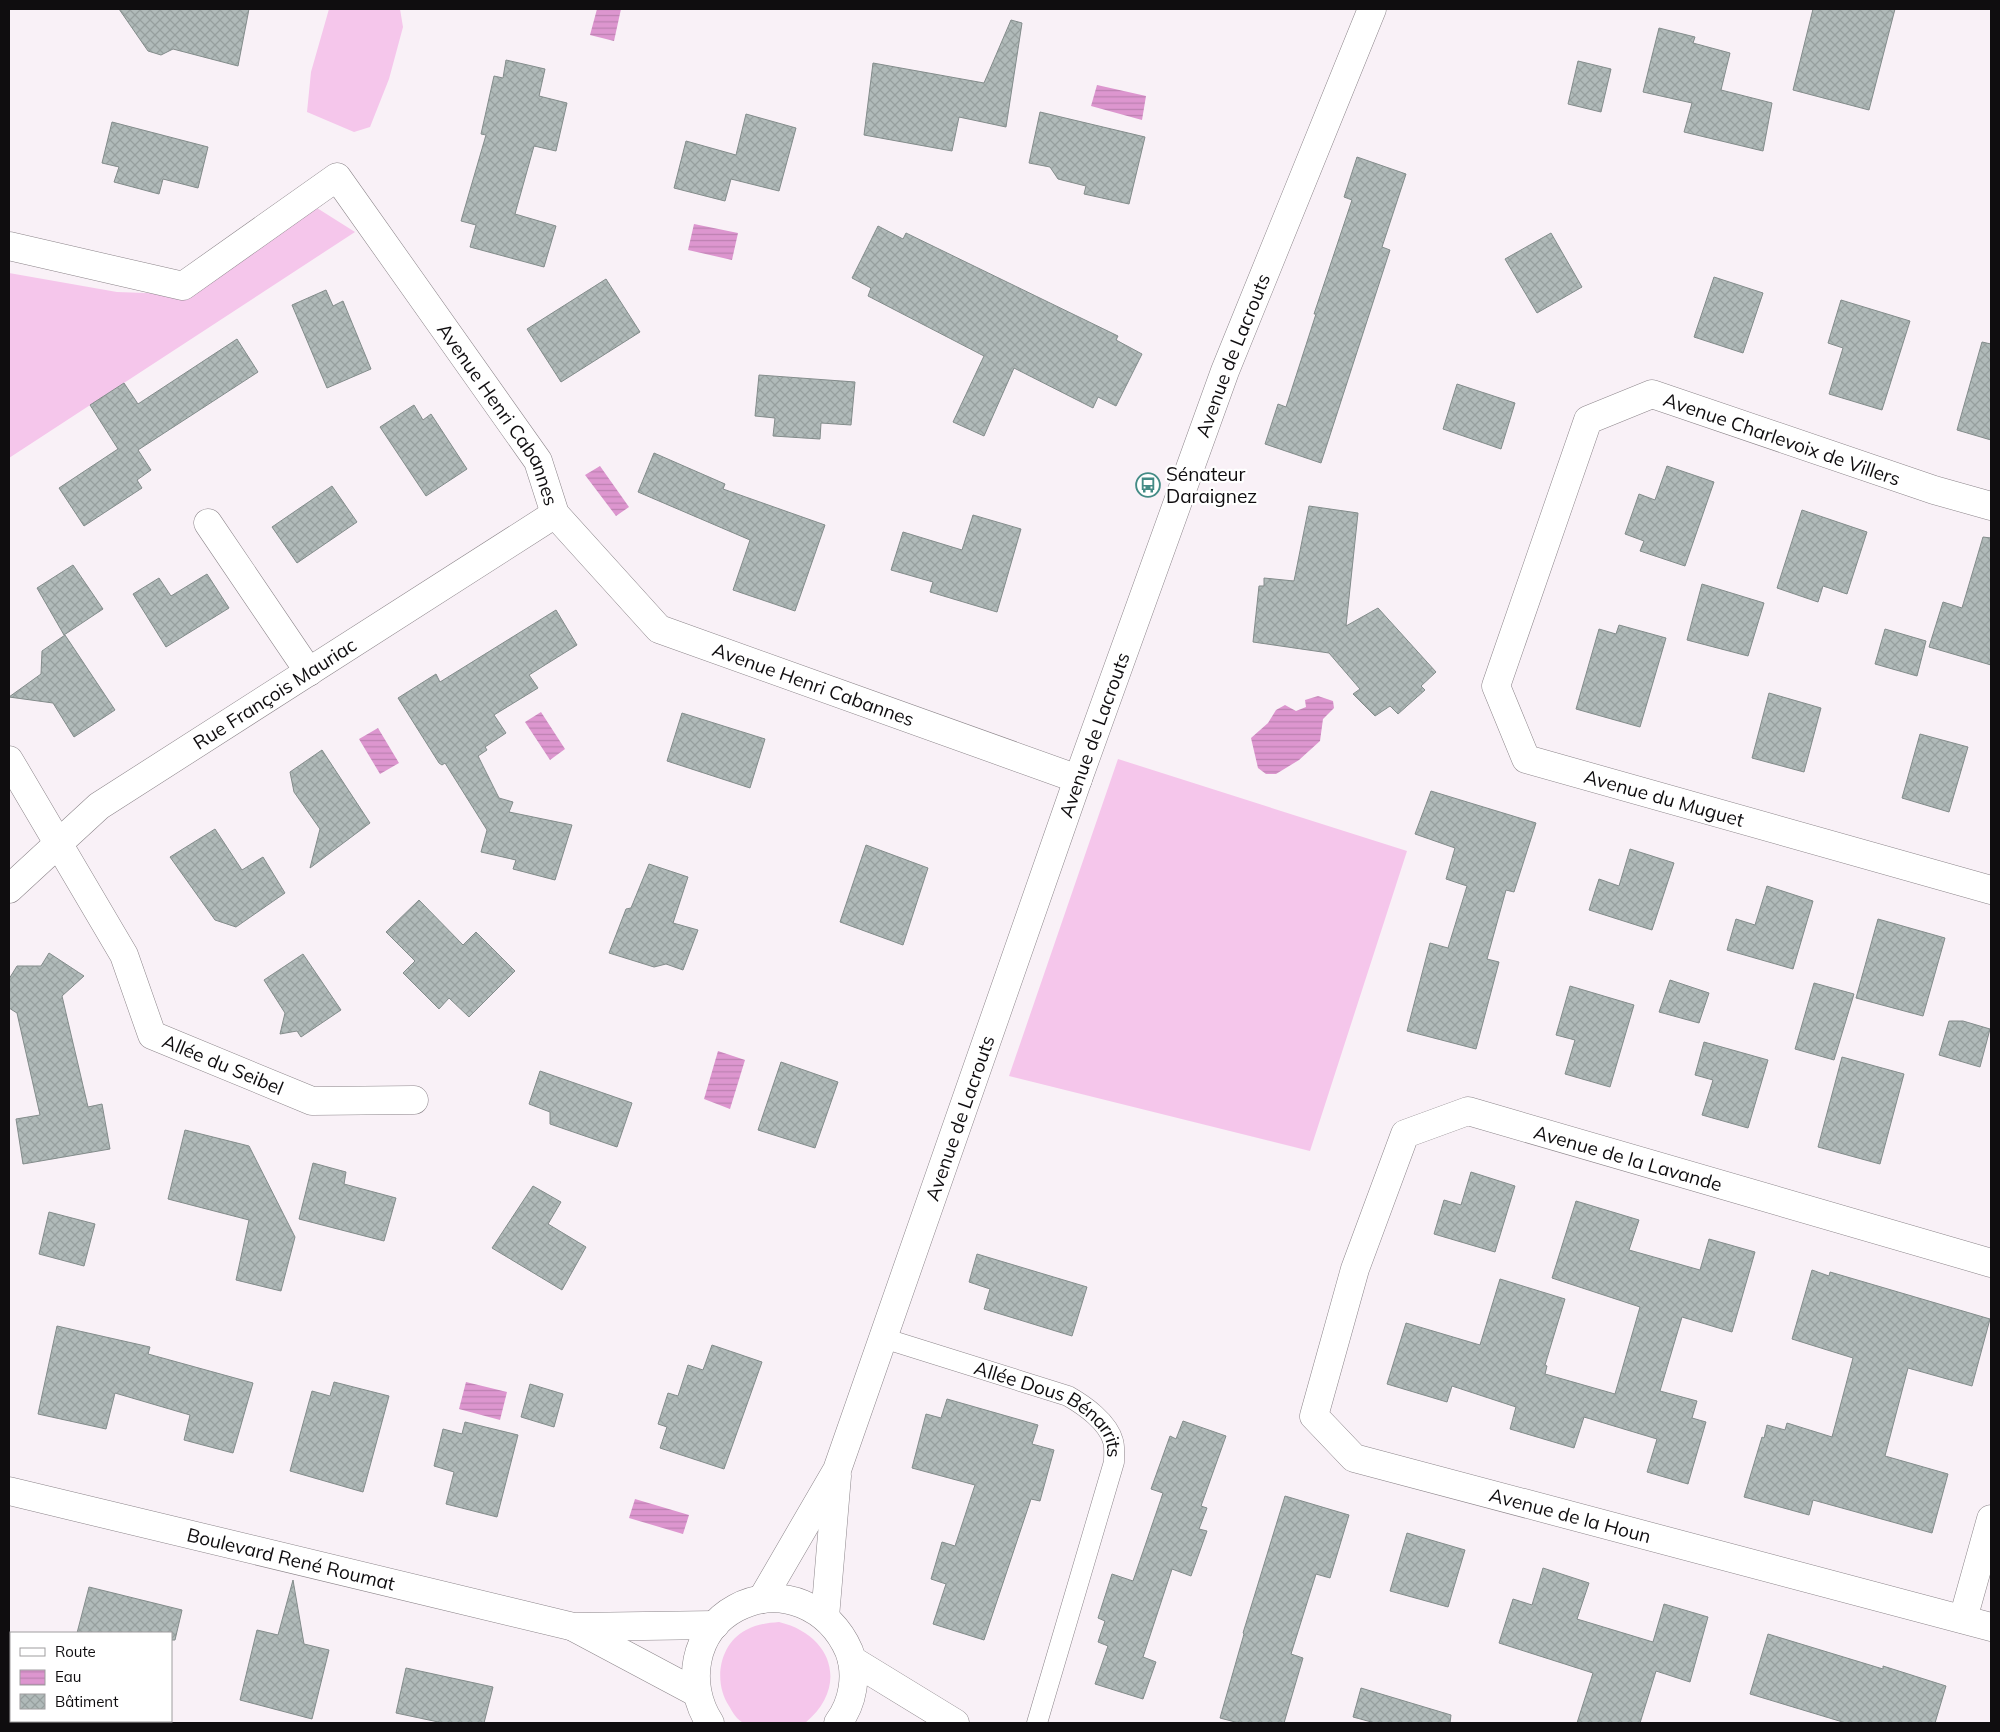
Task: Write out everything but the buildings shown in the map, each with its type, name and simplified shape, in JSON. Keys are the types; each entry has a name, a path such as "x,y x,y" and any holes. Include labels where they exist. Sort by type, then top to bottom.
{"street":[{"name":"Avenue de Lacrouts","path":"762,1600 837,1470 1078,779 1225,370 1372,9"},
{"name":"Avenue Henri Cabannes","path":"9,246 183,286 337,176 538,461 555,514 659,629 1078,779"},
{"name":"Avenue Charlevoix de Villers","path":"1536,574 1588,420 1652,394 1934,490 1991,506"},
{"name":"Rue François Mauriac","path":"9,889 99,806 555,514"},
{"path":"208,523 309,672"},
{"name":"Avenue du Muguet","path":"1536,574 1496,686 1526,758 1991,890"},
{"name":"Allée du Seibel","path":"9,760 124,954 152,1035 312,1101 414,1100"},
{"name":"Avenue de la Lavande","path":"1356,1269 1405,1134 1468,1112 1991,1262"},
{"name":"Avenue de la Houn","path":"1356,1269 1314,1416 1354,1458 1991,1627"},
{"name":"Avenue de Lacrouts","path":"825,1617 837,1470"},
{"name":"Boulevard René Roumat","path":"9,1490 574,1627 715,1625"},
{"path":"1963,1619 1991,1519"},
{"path":"710,1723 702,1711 696,1694 695,1669 702,1646 715,1625 736,1608 762,1600 784,1599 806,1605 825,1617 842,1636 852,1660 854,1688 846,1713 838,1723"},
{"name":"Boulevard René Roumat","path":"574,1627 696,1694"},
{"path":"852,1660 955,1723"}],"lane":[{"name":"Allée Dous Bénarrits","path":"883,1338 1068,1396 1088,1408 1102,1423 1113,1440 1114,1462 1037,1723"}],"shaded area":[{"path":"329,9 400,9 403,27 389,79 370,127 354,132 307,112 311,72"},
{"path":"317,208 355,232 9,458 9,273 117,292 173,294"},
{"path":"1118,759 1407,851 1310,1151 1009,1076"},
{"path":"779,1622 797,1629 812,1638 823,1650 829,1664 830,1679 827,1694 819,1709 805,1723 744,1723 735,1716 724,1696 721,1686 721,1664 730,1644 737,1636 758,1625"}],"water":[{"path":"597,9 621,9 614,41 590,35"},
{"path":"1097,85 1146,96 1142,120 1091,106"},
{"path":"694,224 738,233 732,260 688,250"},
{"path":"600,466 629,507 616,516 585,475"},
{"path":"1318,696 1333,701 1334,708 1323,719 1320,741 1299,760 1276,774 1266,774 1258,768 1251,738 1268,723 1276,710 1285,705 1296,711 1306,707 1305,700"},
{"path":"541,712 565,749 550,760 525,722"},
{"path":"378,728 399,763 380,774 359,739"},
{"path":"718,1051 745,1060 730,1109 704,1099"},
{"path":"466,1382 507,1392 500,1420 459,1409"},
{"path":"635,1499 689,1515 683,1534 629,1518"}],"place":[{"name":"Sénateur Daraignez","path":"1148,485"}]}
